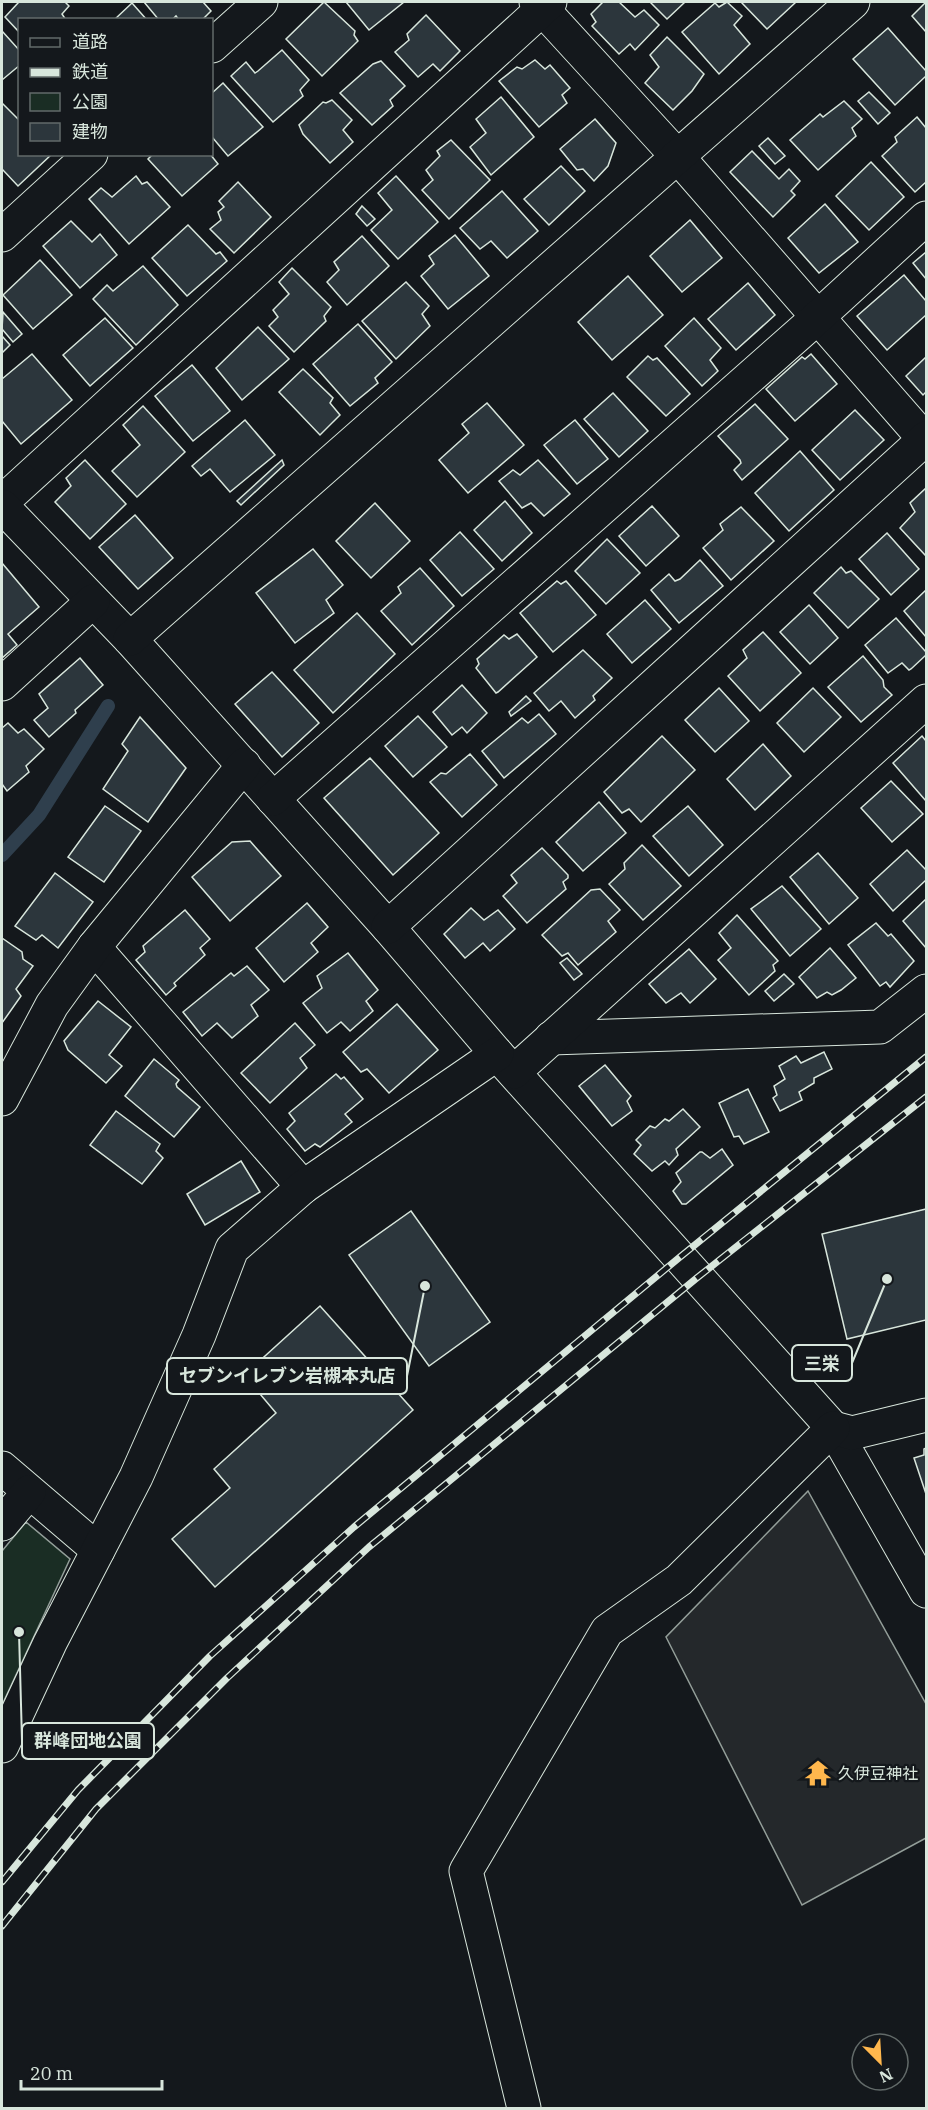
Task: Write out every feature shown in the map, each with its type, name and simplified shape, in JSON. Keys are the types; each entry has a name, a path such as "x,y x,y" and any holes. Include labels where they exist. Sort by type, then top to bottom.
{"street":[{"path":"213,45 261,2"},
{"path":"130,639 853,2"},
{"path":"388,927 926,439 542,4 2,504 130,639 244,765 506,1063 833,1428 927,1591"},
{"path":"2,235 89,156"},
{"path":"273,799 927,218"},
{"path":"2,684 93,601"},
{"path":"2,1746 50,1643 136,1477 194,1346 232,1249 303,1187 551,1038 927,701"},
{"path":"2,1099 52,1005 94,947 244,765"},
{"path":"94,947 303,1187"},
{"path":"551,1038 880,1027 927,991"},
{"path":"833,1428 852,1433 927,1415"},
{"path":"524,2109 466,1871 607,1631 679,1580 833,1428"},
{"path":"2,1468 98,1550"},
{"path":"2,1524 30,1492"}],"green space":[{"path":"26,1522 70,1559 2,1705 2,1551"}],"shaded area":[{"path":"808,1491 926,1704 926,1838 802,1905 666,1637"}],"building":[{"path":"65,2 69,6 62,14 65,18 18,18 18,31 5,17 18,3"},
{"path":"144,2 203,2 211,11 204,18 178,18 176,16 157,18"},
{"path":"324,2 355,31 354,35 358,41 322,76 286,39"},
{"path":"346,2 404,2 369,30"},
{"path":"603,2 619,2 635,17 644,10 659,25 635,50 630,44 619,54 592,26 596,22 591,14"},
{"path":"650,2 685,2 667,19"},
{"path":"727,2 742,16 734,25 750,44 719,74 682,32 715,3 719,7"},
{"path":"741,2 796,2 767,29"},
{"path":"926,2 926,32 912,16"},
{"path":"132,3 145,18 116,18"},
{"path":"426,15 460,51 440,71 433,64 418,77 395,52 409,40 407,34"},
{"path":"888,28 926,71 926,76 895,105 853,59"},
{"path":"2,31 18,49 18,67 2,80"},
{"path":"667,37 704,74 692,91 673,110 645,83 659,67 650,55"},
{"path":"282,50 309,80 300,90 303,96 273,122 231,76 246,62 255,73"},
{"path":"535,60 545,69 550,65 570,88 562,95 567,103 539,127 499,81 517,67 522,69"},
{"path":"381,61 405,86 390,100 393,106 372,125 340,93 373,64"},
{"path":"223,83 263,127 228,156 213,138 213,92"},
{"path":"869,92 890,113 878,124 858,101"},
{"path":"501,97 534,137 491,175 470,147 486,133 476,119"},
{"path":"332,100 352,120 343,130 353,142 330,163 303,134 299,125 323,102"},
{"path":"844,101 862,119 852,128 856,136 818,170 790,140 820,114 823,117"},
{"path":"2,105 18,119 18,156 50,156 18,186 2,169"},
{"path":"917,117 926,128 926,182 915,192 882,156 897,142 895,137"},
{"path":"595,119 616,143 608,166 594,181 583,169 577,170 560,149"},
{"path":"768,138 785,156 775,164 759,146"},
{"path":"451,140 490,180 449,219 422,190 433,180 426,170 440,156 437,151"},
{"path":"752,151 779,179 789,169 800,181 791,191 795,195 773,217 730,172"},
{"path":"151,156 212,156 218,164 182,196 148,159"},
{"path":"871,162 904,197 869,230 836,196"},
{"path":"561,166 585,191 549,225 524,199"},
{"path":"136,176 142,184 147,182 170,207 129,244 89,199 101,188 112,197"},
{"path":"396,176 438,222 398,259 371,230 392,210 378,193"},
{"path":"238,182 271,217 234,253 210,229 221,220 218,212 224,207 219,201"},
{"path":"502,191 538,231 507,258 491,241 480,249 460,228"},
{"path":"825,204 858,242 819,273 788,238"},
{"path":"362,206 375,219 367,226 356,214"},
{"path":"690,220 722,258 682,292 650,256"},
{"path":"71,221 92,242 100,234 117,255 80,288 43,246"},
{"path":"188,225 216,254 220,252 227,261 187,296 152,258"},
{"path":"455,235 489,276 448,309 421,276 434,264 429,256"},
{"path":"362,236 389,266 347,305 327,282 339,270 334,262"},
{"path":"926,252 926,279 913,263"},
{"path":"40,260 72,295 33,329 3,295"},
{"path":"143,266 178,305 136,345 93,299 107,285 113,291"},
{"path":"292,268 331,307 324,316 326,321 294,352 269,326 278,317 273,310 289,294 279,282"},
{"path":"904,275 926,301 926,315 887,350 857,316"},
{"path":"628,276 663,315 612,360 578,322"},
{"path":"406,282 429,306 422,314 430,326 396,359 362,321"},
{"path":"748,283 775,315 736,350 708,319"},
{"path":"3,312 22,334 13,342 2,329"},
{"path":"105,318 133,348 90,386 63,355"},
{"path":"694,318 721,348 710,360 718,371 702,386 665,346"},
{"path":"358,324 392,362 375,378 378,383 350,406 313,364"},
{"path":"258,327 289,359 242,400 216,368"},
{"path":"2,336 10,345 2,353"},
{"path":"32,354 72,400 21,444 2,421 2,379"},
{"path":"811,354 837,384 795,421 766,389 802,357 805,359"},
{"path":"648,356 653,360 657,358 690,394 666,416 627,377"},
{"path":"926,357 926,392 923,395 906,376"},
{"path":"192,365 230,411 193,441 155,396"},
{"path":"303,369 333,398 330,403 340,415 320,435 279,392"},
{"path":"613,393 648,431 619,457 584,419"},
{"path":"487,403 524,445 468,493 439,460 469,433 462,424"},
{"path":"755,404 788,439 742,480 734,470 741,463 740,460 718,436"},
{"path":"143,406 185,452 137,497 112,471 140,445 123,425"},
{"path":"855,410 884,440 840,480 812,450"},
{"path":"245,420 275,455 230,492 210,469 201,476 192,466"},
{"path":"575,420 608,459 577,484 544,445"},
{"path":"800,451 834,490 789,531 755,493"},
{"path":"85,460 126,504 90,539 55,502 71,486 66,478"},
{"path":"282,460 284,465 241,505 237,501"},
{"path":"538,460 570,494 544,516 531,503 522,508 499,481 513,470 520,475"},
{"path":"926,488 926,556 900,528 915,512 910,503"},
{"path":"505,501 532,533 502,561 474,530"},
{"path":"375,503 410,541 371,578 336,541"},
{"path":"652,506 679,536 646,566 619,536"},
{"path":"741,507 774,541 731,580 703,548 723,530 720,524"},
{"path":"135,515 173,558 138,589 99,547"},
{"path":"460,532 494,569 462,596 430,560"},
{"path":"887,533 919,569 891,595 859,559"},
{"path":"607,539 640,573 606,604 575,571"},
{"path":"313,549 343,585 326,600 334,613 295,643 256,593"},
{"path":"700,560 723,586 679,623 651,590 669,574 675,581 680,579"},
{"path":"2,563 39,607 8,634 17,645 2,658"},
{"path":"841,567 846,573 851,571 879,599 848,628 814,593"},
{"path":"420,568 454,606 412,645 381,611 401,593 398,587"},
{"path":"557,581 561,584 566,581 596,615 553,652 520,613"},
{"path":"926,590 926,637 904,611"},
{"path":"645,600 671,629 632,663 607,634"},
{"path":"809,605 838,638 810,664 780,632"},
{"path":"357,613 395,654 333,713 294,670"},
{"path":"896,618 926,652 926,655 909,670 902,663 888,673 865,645"},
{"path":"763,632 801,673 760,711 728,676 747,658 743,650"},
{"path":"517,634 537,657 496,693 476,668 479,664 477,659 504,635 509,639"},
{"path":"583,650 612,678 593,696 595,700 575,718 561,701 549,711 534,693"},
{"path":"863,656 892,695 861,722 828,687"},
{"path":"80,658 103,685 49,737 34,720 48,708 39,694"},
{"path":"272,672 319,723 282,757 235,704"},
{"path":"462,685 487,713 467,733 462,727 452,735 433,712"},
{"path":"719,688 749,721 715,752 685,720"},
{"path":"813,688 841,717 804,752 777,723"},
{"path":"526,696 531,701 511,716 509,712"},
{"path":"539,714 556,734 504,778 482,751 522,718 528,723"},
{"path":"418,716 447,747 413,777 385,746"},
{"path":"140,717 186,768 148,822 103,789 128,751 122,744"},
{"path":"8,723 18,733 24,729 44,749 26,766 29,772 7,791 2,784 2,728"},
{"path":"662,736 695,770 641,822 629,809 622,813 604,792"},
{"path":"922,736 926,741 926,801 893,763"},
{"path":"763,744 791,776 755,810 727,779"},
{"path":"470,754 497,785 462,817 430,782 441,773 446,774"},
{"path":"370,758 439,833 393,875 324,798"},
{"path":"891,781 923,814 892,842 861,808"},
{"path":"599,802 626,833 583,871 556,842"},
{"path":"105,806 141,831 104,882 68,857"},
{"path":"688,806 723,845 689,876 653,836"},
{"path":"250,841 281,876 230,921 192,877 232,842"},
{"path":"642,845 681,886 643,920 609,884 625,869 624,863"},
{"path":"542,848 568,875 563,882 566,889 527,923 503,896 517,883 511,875"},
{"path":"907,850 926,870 926,880 893,911 870,884"},
{"path":"818,853 858,898 829,924 790,877"},
{"path":"55,873 93,902 58,948 42,935 36,940 15,926"},
{"path":"782,886 821,929 790,956 751,909"},
{"path":"600,889 620,910 608,921 616,932 578,965 568,953 562,956 542,935 591,890"},
{"path":"926,899 926,948 903,921"},
{"path":"307,903 328,927 311,943 318,952 284,982 256,948"},
{"path":"471,908 484,920 498,910 515,929 490,951 483,943 465,958 444,934"},
{"path":"185,910 210,939 200,948 205,955 174,983 176,986 166,995 136,960 145,952 143,946"},
{"path":"737,915 778,961 773,965 775,971 749,995 718,960 731,948 719,933"},
{"path":"876,923 888,936 891,934 914,961 890,987 886,982 880,986 848,945"},
{"path":"2,938 22,952 23,959 33,966 16,989 21,996 2,1023"},
{"path":"830,948 856,978 832,995 827,992 817,998 799,977"},
{"path":"689,949 716,979 690,1003 681,993 666,1003 649,984"},
{"path":"348,953 378,990 366,1001 373,1011 350,1031 341,1022 327,1033 303,1003 322,988 317,976"},
{"path":"567,958 582,974 574,980 560,963"},
{"path":"247,966 269,990 251,1005 258,1016 232,1038 217,1023 202,1036 183,1012 231,973 234,976"},
{"path":"784,974 794,984 774,1001 765,991"},
{"path":"98,1001 131,1027 109,1055 122,1066 106,1083 68,1050 64,1041"},
{"path":"397,1004 438,1050 389,1093 367,1069 361,1072 343,1052"},
{"path":"295,1023 315,1045 300,1058 307,1068 270,1103 241,1073"},
{"path":"824,1052 832,1069 814,1078 814,1083 799,1092 802,1100 780,1111 773,1098 777,1095 774,1086 785,1079 779,1066 796,1056 801,1063"},
{"path":"154,1059 179,1080 177,1087 200,1107 174,1137 125,1096"},
{"path":"605,1065 631,1096 627,1101 632,1111 612,1126 579,1086"},
{"path":"336,1074 341,1079 344,1077 363,1099 345,1114 352,1122 320,1147 315,1144 305,1151 287,1129 295,1121 289,1113"},
{"path":"748,1089 769,1132 744,1144 739,1136 734,1137 719,1103"},
{"path":"683,1109 700,1127 676,1149 678,1155 669,1165 665,1161 652,1171 634,1154 641,1145 636,1140 650,1126 655,1128 665,1119 669,1121"},
{"path":"116,1111 160,1144 156,1151 163,1158 142,1184 90,1145"},
{"path":"722,1149 733,1165 686,1204 682,1204 673,1191 681,1182 676,1173 700,1152 710,1158"},
{"path":"241,1161 260,1192 205,1225 187,1194"},
{"path":"926,1209 926,1320 847,1339 822,1234"},
{"path":"411,1211 490,1322 429,1366 349,1255"},
{"path":"320,1306 413,1410 215,1587 172,1539 230,1488 214,1469 276,1413 244,1375"},
{"path":"926,1448 926,1494 914,1458 924,1455"}],"waterway":[{"path":"2,855 39,815 108,706"}],"railway":[{"path":"2,1882 78,1790 210,1656 354,1527 926,1057"},
{"path":"2,1926 96,1809 227,1678 369,1547 698,1277 926,1097"}],"place":[{"name":"三栄","path":"887,1279"},
{"name":"セブンイレブン岩槻本丸店","path":"425,1286"},
{"name":"群峰団地公園","path":"19,1632"},
{"name":"久伊豆神社","path":"818,1773"}]}
